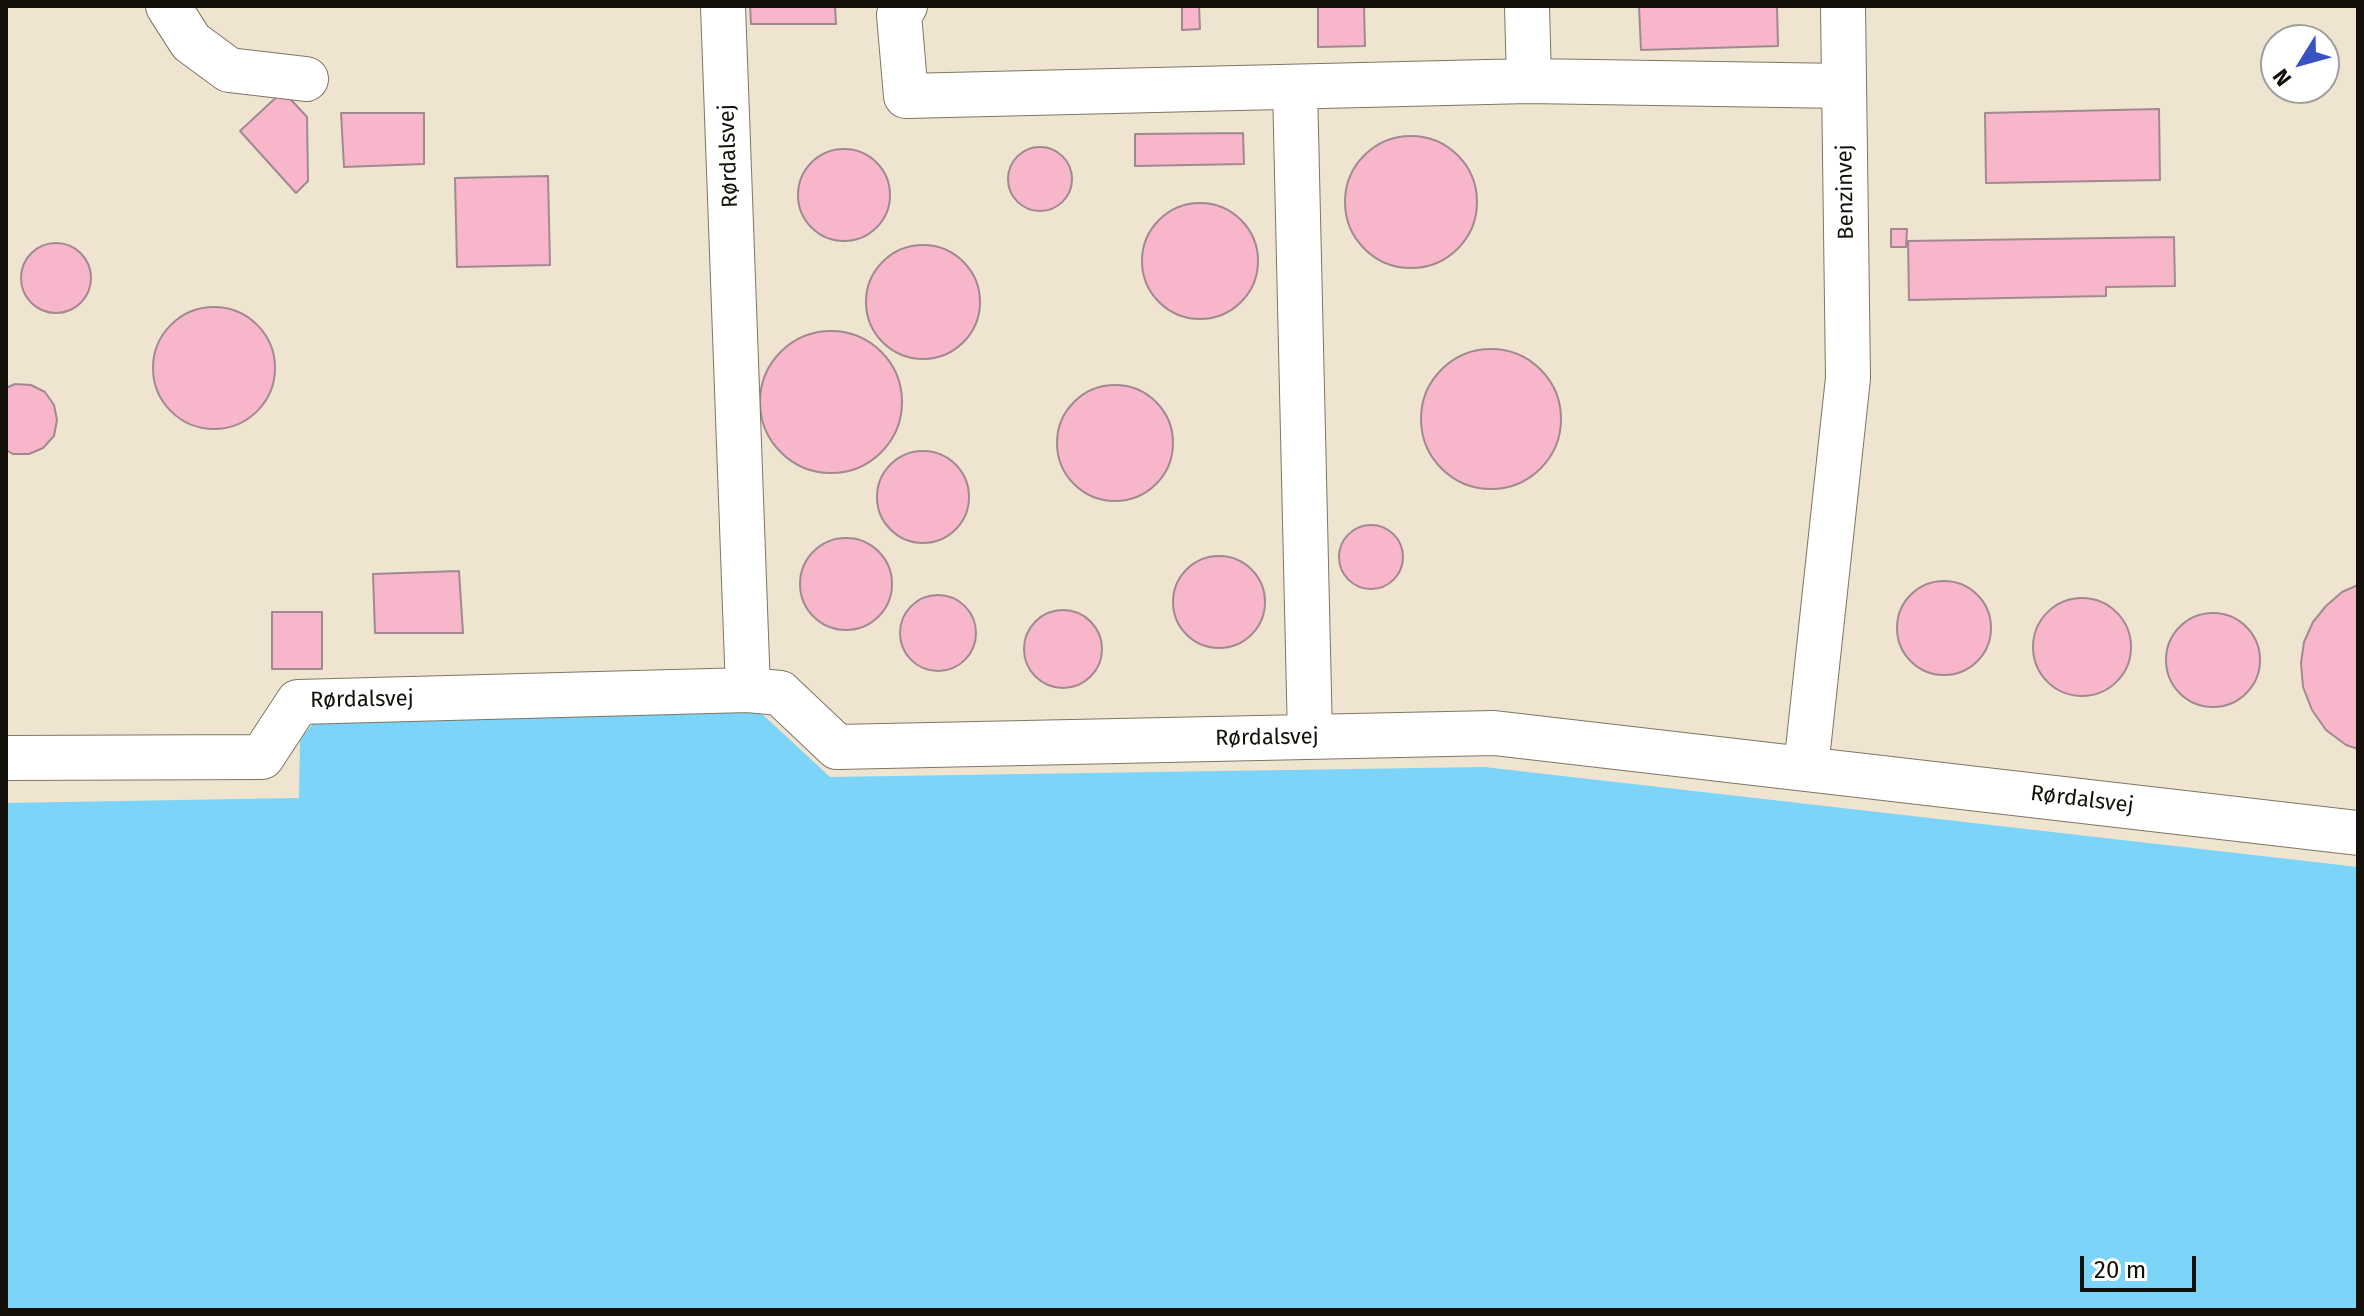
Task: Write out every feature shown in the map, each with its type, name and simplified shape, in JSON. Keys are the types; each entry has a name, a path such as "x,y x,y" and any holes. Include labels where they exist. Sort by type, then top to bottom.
{"street":[{"path":"168,6 191,42 229,70 306,79"},
{"name":"Rørdalsvej","path":"723,6 748,690"},
{"path":"905,6 899,15 906,96 1529,81 1844,86"},
{"path":"1527,6 1529,81"},
{"name":"Benzinvej","path":"1806,768 1848,378 1843,6"},
{"path":"1295,87 1310,737"},
{"name":"Rørdalsvej","path":"6,758 262,757 298,702 748,690 780,693 837,747 1494,733 2358,833"}],"water":[{"path":"760,712 830,777 1484,767 2358,867 2358,1310 6,1310 6,803 299,798 300,740 315,721"}],"building":[{"path":"750,6 835,6 836,24 751,24"},
{"path":"1182,6 1199,6 1200,29 1182,30"},
{"path":"1318,6 1364,6 1365,46 1318,47"},
{"path":"1639,6 1777,6 1778,46 1641,50"},
{"path":"283,91 307,117 308,181 296,193 240,131"},
{"path":"2159,109 2160,180 1986,183 1985,113"},
{"path":"341,113 424,113 424,164 344,167"},
{"path":"1243,133 1244,164 1135,166 1135,134"},
{"path":"1411,136 1436,141 1458,155 1472,177 1477,202 1472,227 1458,249 1436,263 1411,268 1386,263 1364,249 1350,227 1345,202 1350,177 1364,155 1386,141"},
{"path":"1034,147 1046,147 1063,156 1070,167 1070,191 1063,202 1046,211 1034,211 1022,206 1013,197 1008,185 1008,173 1013,161 1022,152"},
{"path":"844,149 862,152 877,162 887,177 890,195 887,213 877,228 862,238 844,241 826,238 811,228 801,213 798,195 801,177 811,162 826,152"},
{"path":"548,176 550,265 457,267 455,178"},
{"path":"1200,203 1222,208 1241,220 1253,239 1258,261 1253,283 1241,302 1222,314 1200,319 1178,314 1159,302 1147,283 1142,261 1147,239 1159,220 1178,208"},
{"path":"1891,229 1907,229 1906,247 1891,247"},
{"path":"2174,237 2175,286 2106,287 2106,296 1909,300 1908,241"},
{"path":"56,243 81,253 91,278 81,303 56,313 31,303 21,278 31,253"},
{"path":"923,245 945,250 963,262 975,280 980,302 975,324 963,342 945,354 923,359 901,354 883,342 871,324 866,302 871,280 883,262 901,250"},
{"path":"214,307 237,312 257,325 270,345 275,368 270,391 257,411 237,424 214,429 191,424 171,411 158,391 153,368 158,345 171,325 191,312"},
{"path":"831,331 858,336 881,352 897,375 902,402 897,429 881,452 858,468 831,473 804,468 781,452 765,429 760,402 765,375 781,352 804,336"},
{"path":"1491,349 1518,354 1541,369 1556,392 1561,419 1556,446 1541,469 1518,484 1491,489 1464,484 1441,469 1426,446 1421,419 1426,392 1441,369 1464,354"},
{"path":"15,384 31,385 45,392 54,405 57,420 54,436 43,448 29,454 13,454 6,450 6,388"},
{"path":"1115,385 1137,389 1156,402 1169,421 1173,443 1169,465 1156,484 1137,497 1115,501 1093,497 1074,484 1061,465 1057,443 1061,421 1074,402 1093,389"},
{"path":"923,451 941,454 956,464 966,479 969,497 966,515 956,530 941,540 923,543 905,540 890,530 880,515 877,497 880,479 890,464 905,454"},
{"path":"1371,525 1389,531 1397,539 1403,557 1397,575 1389,583 1371,589 1353,583 1345,575 1339,557 1345,539 1353,531"},
{"path":"846,538 864,541 879,551 889,566 892,584 889,602 879,617 864,627 846,630 828,627 813,617 803,602 800,584 803,566 813,551 828,541"},
{"path":"1219,556 1237,559 1252,569 1262,584 1265,602 1262,620 1252,635 1237,645 1219,648 1201,645 1186,635 1176,620 1173,602 1176,584 1186,569 1201,559"},
{"path":"459,571 463,633 375,633 373,574"},
{"path":"1944,581 1962,585 1977,595 1987,610 1991,628 1987,646 1977,661 1962,671 1944,675 1926,671 1911,661 1901,646 1897,628 1901,610 1911,595 1926,585"},
{"path":"2358,585 2358,749 2346,745 2326,730 2312,710 2303,687 2301,663 2304,642 2313,622 2342,592"},
{"path":"938,595 952,598 965,606 973,619 976,633 973,647 965,660 952,668 938,671 924,668 911,660 903,647 900,633 903,619 911,606 924,598"},
{"path":"2082,598 2101,602 2116,613 2127,628 2131,647 2127,666 2116,681 2101,692 2082,696 2063,692 2048,681 2037,666 2033,647 2037,628 2048,613 2063,602"},
{"path":"1063,610 1078,613 1091,621 1099,634 1102,649 1099,664 1091,677 1078,685 1063,688 1048,685 1035,677 1027,664 1024,649 1027,634 1035,621 1048,613"},
{"path":"272,612 322,612 322,669 272,669"},
{"path":"2213,613 2231,617 2246,627 2256,642 2260,660 2256,678 2246,693 2231,703 2213,707 2195,703 2180,693 2170,678 2166,660 2170,642 2180,627 2195,617"}]}
